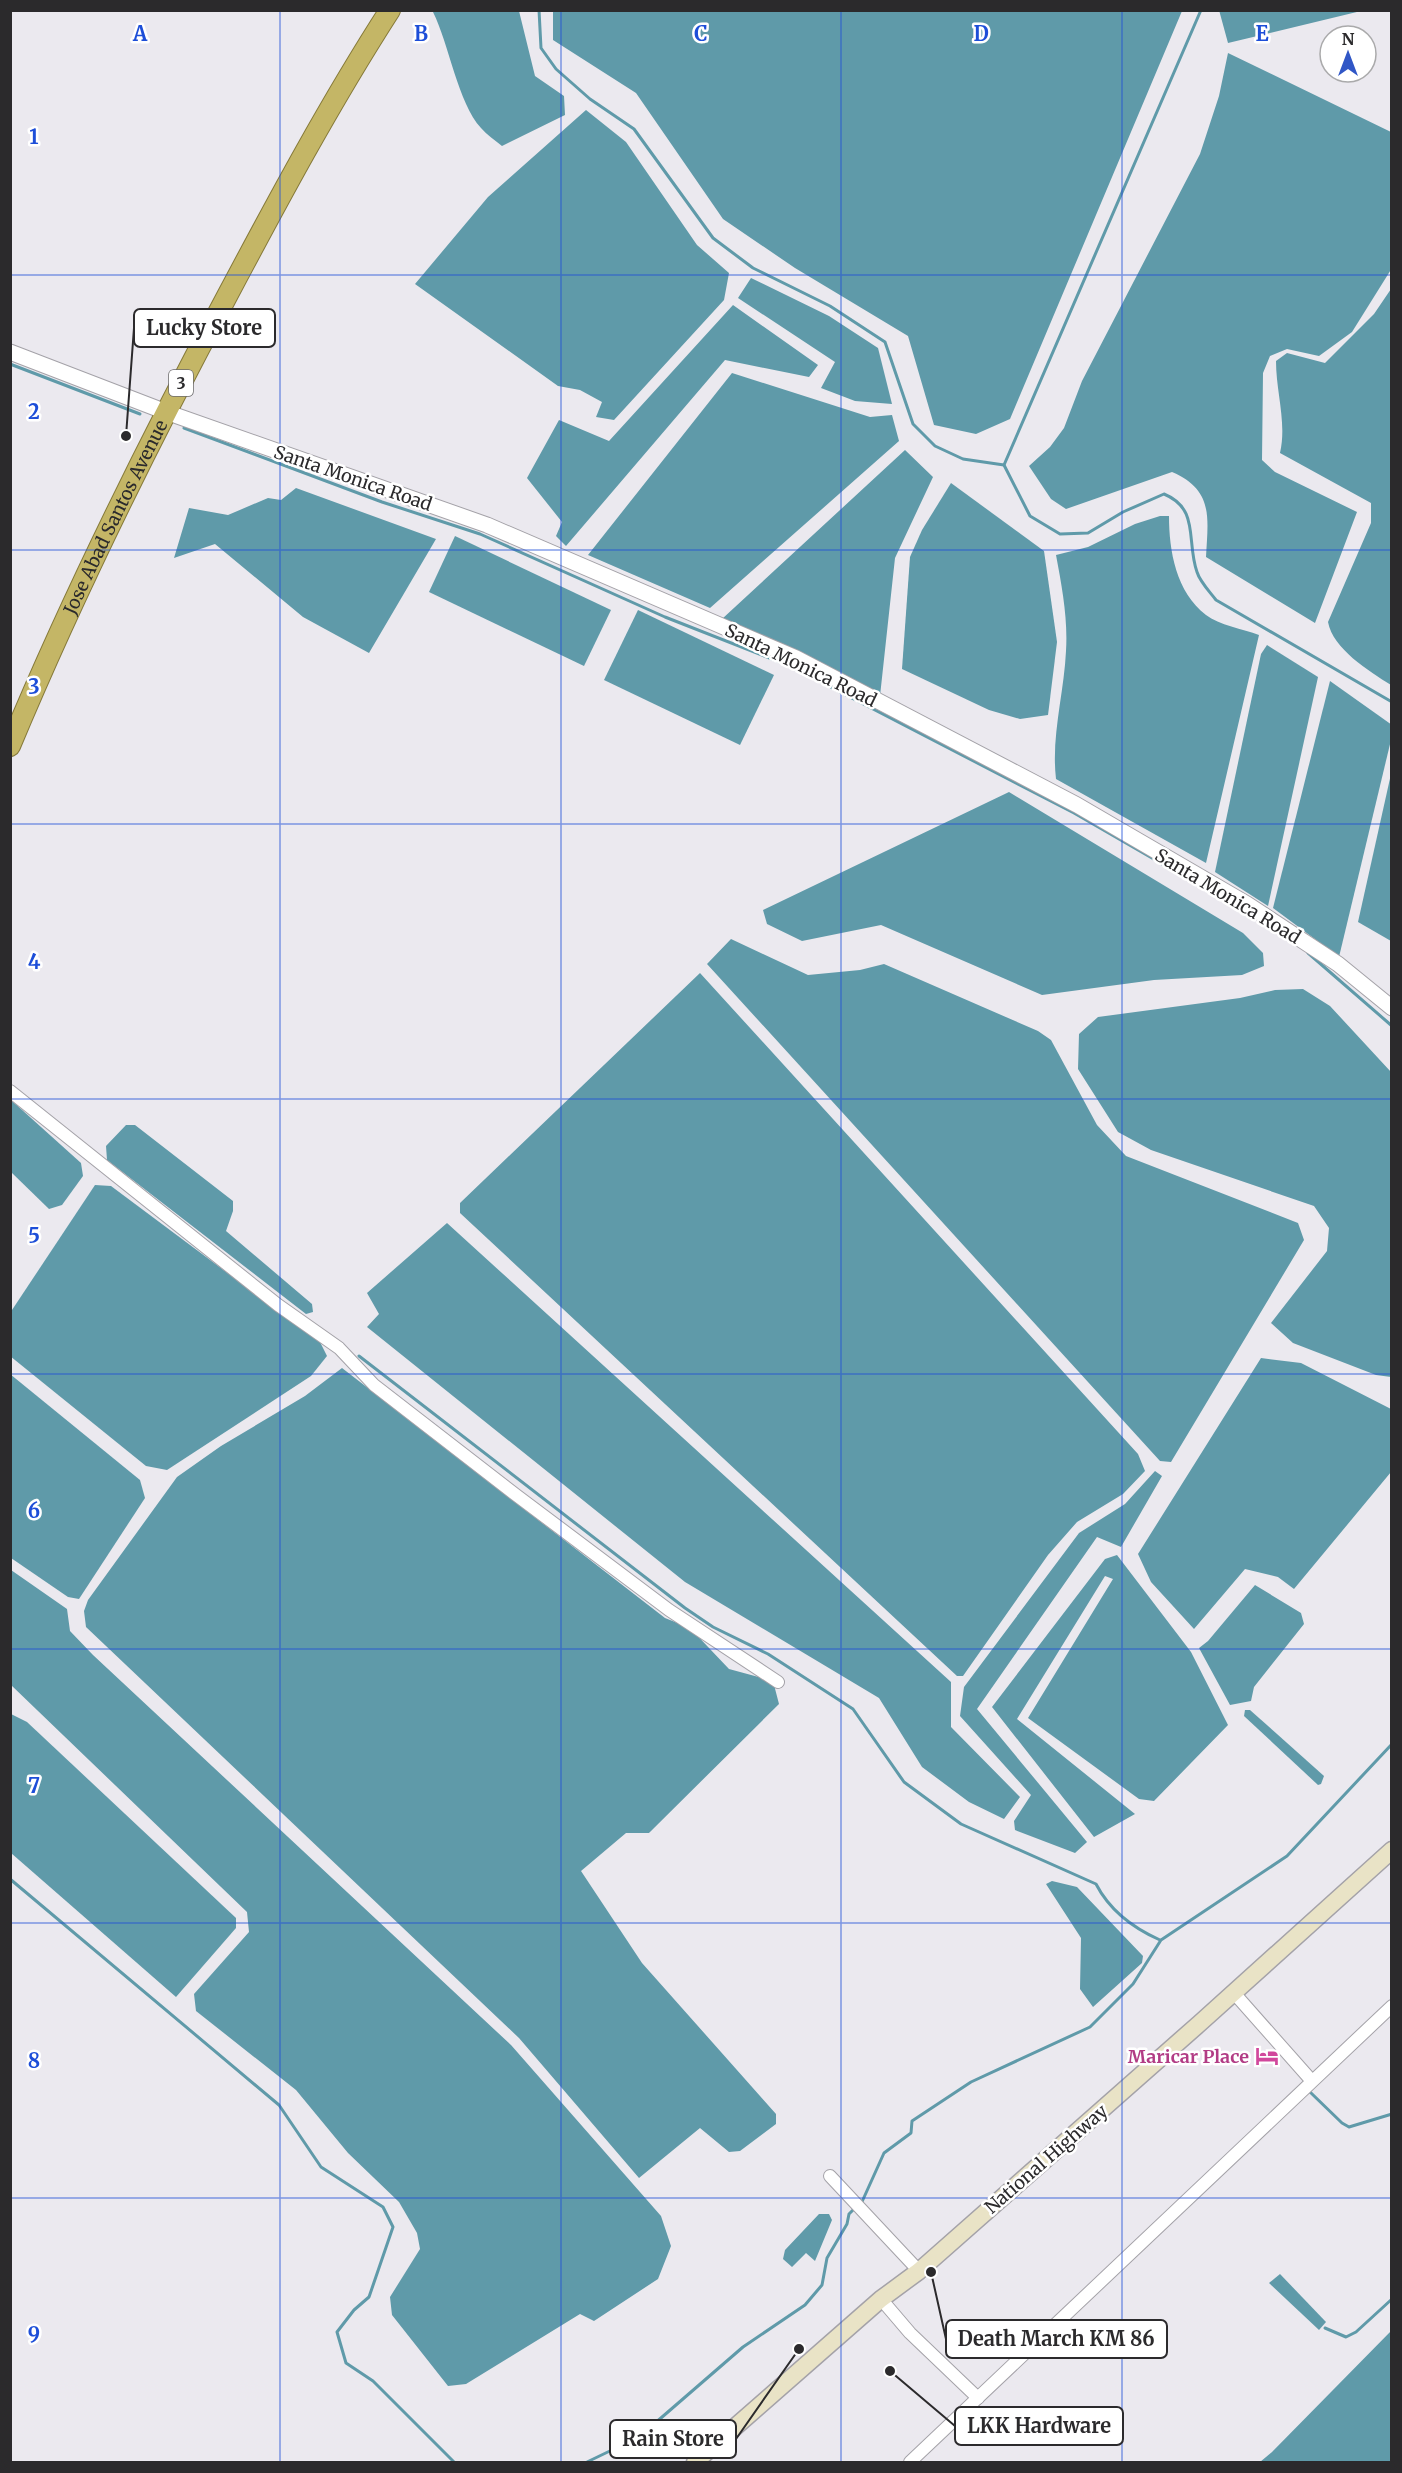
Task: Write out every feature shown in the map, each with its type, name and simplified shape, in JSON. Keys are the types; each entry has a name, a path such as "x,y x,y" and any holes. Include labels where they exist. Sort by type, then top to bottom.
{"highway":[{"name":"Jose Abad Santos Avenue","path":"10,746 45,662 166,412 303,154 390,10"}],"main road":[{"name":"National Highway","path":"695,2463 881,2299 919,2271 1392,1850"}],"street":[{"name":"Santa Monica Road","path":"10,352 166,412 486,525 796,658 1077,805 1247,904 1338,964 1392,1008"},
{"path":"10,1091 278,1305 339,1348 374,1385 669,1610 778,1682"},
{"path":"1234,1993 1311,2080"},
{"path":"910,2463 1311,2080 1392,2006"},
{"path":"830,2176 919,2271"},
{"path":"881,2299 910,2333 978,2398"}],"water":[{"path":"553,10 1182,11 1010,419 976,434 934,425 908,336 795,268 723,219 636,93 553,40"},
{"path":"1219,10 1361,10 1361,11 1228,43"},
{"path":"519,11 535,76 564,96 565,115 502,146 481,128 466,104 433,12"},
{"path":"1228,53 1391,132 1392,268 1352,332 1319,356 1287,349 1270,356 1263,373 1262,460 1275,472 1357,512 1315,623 1206,557 1206,507 1195,487 1186,479 1172,472 1066,509 1051,499 1029,466 1050,447 1064,428 1082,381 1200,154 1219,96"},
{"path":"586,110 626,142 697,245 729,273 724,300 614,420 596,417 602,402 580,390 558,386 415,284 488,197"},
{"path":"751,278 829,316 878,348 892,404 855,401 821,388 835,362 738,298"},
{"path":"1391,289 1391,685 1344,650 1331,632 1328,622 1371,523 1371,503 1280,453 1282,419 1276,361 1287,353 1325,363 1374,314"},
{"path":"733,305 818,365 809,377 725,360 566,546 556,536 562,522 527,478 559,420 609,441"},
{"path":"732,373 870,417 892,415 899,441 710,608 588,555"},
{"path":"905,450 933,477 895,558 880,696 722,619"},
{"path":"951,483 1044,551 1057,642 1048,715 1020,719 989,710 902,669 910,557 922,530"},
{"path":"296,488 436,539 369,653 303,617 215,544 174,558 189,508 228,515 268,498 281,500"},
{"path":"1160,516 1169,516 1176,570 1181,583 1196,606 1218,622 1259,635 1206,863 1056,779 1056,731 1065,667 1066,627 1056,555 1088,547 1135,524"},
{"path":"455,536 611,610 584,666 429,592"},
{"path":"638,610 774,675 740,745 604,680"},
{"path":"1267,645 1318,677 1268,906 1215,872 1261,654"},
{"path":"1330,681 1392,725 1391,740 1339,957 1273,908"},
{"path":"1391,774 1391,941 1358,922"},
{"path":"1009,792 1243,933 1263,953 1264,966 1242,975 1154,980 1042,995 881,925 802,941 767,924 763,910"},
{"path":"731,939 808,975 860,970 884,964 1038,1031 1051,1040 1097,1125 1126,1156 1298,1223 1304,1240 1171,1462 1160,1461 707,964"},
{"path":"700,973 1138,1454 1145,1471 1123,1494 1077,1522 1048,1555 963,1676 957,1676 460,1213 460,1203"},
{"path":"1303,989 1330,1006 1391,1072 1391,1377 1376,1375 1293,1343 1271,1323 1327,1251 1329,1228 1314,1206 1151,1150 1118,1132 1078,1069 1079,1034 1098,1017 1240,998 1275,990"},
{"path":"11,1100 81,1163 83,1176 62,1205 49,1209 11,1172"},
{"path":"126,1125 135,1125 233,1201 233,1211 226,1231 312,1304 313,1312 306,1314 107,1160 106,1146"},
{"path":"95,1185 111,1186 320,1342 327,1356 311,1376 167,1470 146,1466 10,1356 10,1313"},
{"path":"447,1223 951,1682 951,1727 1020,1797 1004,1819 969,1802 922,1767 879,1698 685,1582 367,1327 379,1314 367,1293"},
{"path":"1261,1358 1301,1363 1391,1409 1391,1472 1294,1589 1278,1577 1245,1569 1194,1629 1151,1582 1138,1554"},
{"path":"342,1368 665,1618 690,1628 729,1669 773,1681 779,1704 649,1833 626,1833 581,1871 642,1963 776,2114 776,2124 740,2151 729,2152 700,2128 639,2178 519,2038 86,1627 84,1611 88,1600 177,1477 221,1446 305,1396"},
{"path":"10,1374 140,1480 145,1498 79,1599 68,1597 11,1558"},
{"path":"1155,1471 1162,1476 1121,1547 1097,1537 977,1709 1087,1842 1075,1853 1015,1830 1014,1821 1031,1795 960,1716 964,1687 1079,1533 1125,1504"},
{"path":"1117,1555 1191,1652 1228,1725 1154,1801 1139,1799 1028,1718 1113,1579 1105,1576 1017,1719 1135,1814 1094,1837 992,1707 1105,1559"},
{"path":"11,1570 67,1609 70,1631 93,1655 511,2045 661,2216 671,2246 658,2279 594,2321 580,2314 466,2384 448,2386 392,2315 390,2297 420,2249 417,2233 399,2202 348,2153 296,2090 196,2011 194,1994 249,1932 247,1912 11,1685"},
{"path":"1255,1585 1301,1613 1304,1624 1254,1687 1251,1701 1230,1705 1199,1648 1208,1641"},
{"path":"1245,1710 1250,1710 1324,1776 1321,1784 1318,1785 1244,1716"},
{"path":"11,1714 27,1722 236,1918 236,1928 176,1997 11,1853"},
{"path":"1052,1881 1077,1887 1143,1956 1142,1963 1093,2007 1080,1989 1081,1938 1046,1884"},
{"path":"819,2214 829,2214 832,2220 815,2261 806,2253 792,2267 783,2259 785,2250"},
{"path":"1280,2274 1326,2322 1319,2330 1269,2283"},
{"path":"1391,2331 1391,2462 1260,2462 1272,2452"}],"waterway":[{"path":"539,10 541,48 556,69 590,99 634,129 713,238 753,268 830,306 885,342 913,424 935,446 963,459 1004,465"},
{"path":"1201,10 1004,465 1030,516 1060,534 1088,533 1123,512 1164,494 1175,500 1183,508 1187,517 1198,576 1216,600 1392,702"},
{"path":"10,364 140,414"},
{"path":"184,428 382,502 480,534 665,617 790,666 1074,813 1242,910"},
{"path":"1308,953 1392,1026"},
{"path":"359,1356 685,1608 713,1627 768,1654 853,1709 904,1782 961,1824 1096,1884 1123,1918 1160,1940"},
{"path":"861,2204 884,2153 911,2133 912,2121 971,2082 1090,2027 1133,1984 1161,1940 1287,1856 1392,1744"},
{"path":"10,1879 279,2105 321,2167 383,2207 393,2227 369,2297 354,2310 337,2332 346,2363 373,2381 454,2462"},
{"path":"1310,2092 1349,2127 1392,2114"},
{"path":"587,2462 639,2437 743,2347 805,2305 822,2285 827,2258 847,2224 849,2214 856,2207"},
{"path":"1325,2328 1346,2337 1356,2332 1392,2299"}],"place":[{"name":"Lucky Store","path":"126,436"},
{"name":"Maricar Place","path":"1267,2056"},
{"name":"Death March KM 86","path":"931,2272"},
{"name":"Rain Store","path":"799,2349"},
{"name":"LKK Hardware","path":"890,2371"}]}
